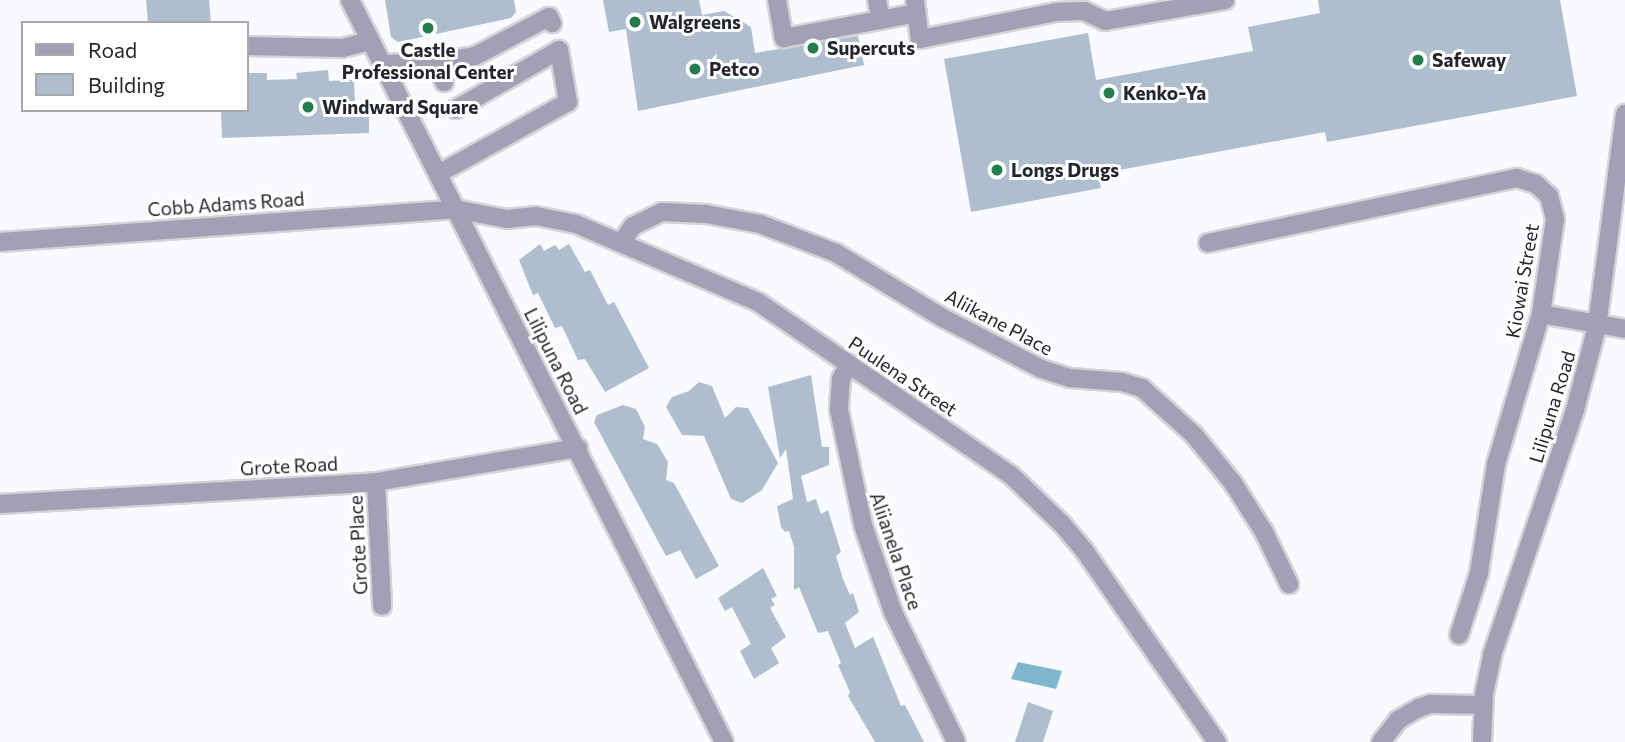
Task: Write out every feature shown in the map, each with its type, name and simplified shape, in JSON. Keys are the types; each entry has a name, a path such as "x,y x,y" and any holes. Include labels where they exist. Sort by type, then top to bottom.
{"street":[{"name":"Lilipuna Road","path":"350,0 724,742"},
{"path":"778,0 784,38 881,20 916,7 920,39 1056,12 1084,11 1105,21 1225,0"},
{"path":"877,0 881,20"},
{"path":"383,64 423,63 475,56 549,17 552,23"},
{"path":"248,46 343,48 370,41"},
{"path":"438,174 568,102 559,50 456,109"},
{"path":"423,63 440,72 444,82"},
{"name":"Lilipuna Road","path":"1482,742 1483,705 1492,655 1575,410 1597,326 1625,114"},
{"name":"Kiowai Street","path":"1208,243 1517,178 1527,179 1544,190 1555,211 1541,314 1496,464 1479,573 1459,635"},
{"name":"Cobb Adams Road","path":"0,242 455,209"},
{"name":"Puulena Street","path":"455,209 508,219 536,216 563,220 758,302 987,457 1054,515 1084,550 1217,742"},
{"name":"Aliikane Place","path":"621,243 633,226 662,212 706,214 760,225 836,253 943,318 1042,369 1070,378 1122,382 1142,388 1194,435 1227,474 1264,532 1289,584"},
{"path":"1541,314 1625,330"},
{"name":"Aliianela Place","path":"849,364 841,379 839,410 863,525 893,612 956,742"},
{"name":"Grote Road","path":"0,504 376,482 578,448"},
{"name":"Grote Place","path":"376,482 382,606"},
{"path":"1381,742 1398,720 1430,704 1483,705"}],"water":[{"path":"1018,662 1062,671 1056,689 1011,679"}],"building":[{"path":"146,0 209,0 211,21 148,21"},
{"name":"Castle Professional Center","path":"385,0 514,0 516,12 511,18 398,42 391,37"},
{"name":"Petco","path":"603,0 699,0 702,15 724,11 751,27 755,53 858,36 864,65 638,111 626,29 609,32"},
{"path":"1318,0 1560,0 1577,96 1327,142 1325,132 1098,174 1101,188 971,212 944,59 1088,33 1096,80 1253,51 1248,27 1320,13"},
{"name":"Windward Square","path":"328,70 329,81 354,80 355,103 369,103 369,133 222,138 221,112 248,112 248,73 267,73 267,80 297,79 296,73"},
{"path":"540,244 544,251 555,245 559,250 569,244 585,272 590,270 608,305 614,302 649,368 605,392 585,359 578,360 562,326 555,328 538,293 533,295 519,260"},
{"path":"811,375 822,447 829,447 829,465 801,476 807,502 816,499 821,514 828,510 841,552 836,556 843,579 850,595 853,593 859,612 845,623 855,648 873,637 901,706 905,705 924,742 875,742 848,696 850,692 838,665 841,663 828,631 818,633 799,587 794,590 794,547 789,531 785,532 781,527 777,506 793,499 786,449 780,458 768,387"},
{"path":"699,382 712,386 725,418 736,407 748,408 778,463 762,490 742,503 731,499 704,436 682,435 666,407 672,397 689,391"},
{"path":"623,405 636,409 645,427 643,439 657,444 668,462 666,480 674,483 719,566 696,579 680,550 666,556 594,422 597,415"},
{"path":"763,568 777,596 771,599 775,605 770,608 786,637 771,648 779,663 754,679 740,651 751,644 732,607 725,611 718,598"},
{"path":"1028,702 1053,711 1043,742 1015,742"}],"place":[{"name":"Walgreens","path":"635,22"},
{"name":"Castle Professional Center","path":"428,28"},
{"name":"Supercuts","path":"813,48"},
{"name":"Safeway","path":"1418,60"},
{"name":"Petco","path":"695,69"},
{"name":"Kenko-Ya","path":"1109,93"},
{"name":"Windward Square","path":"308,107"},
{"name":"Longs Drugs","path":"997,170"}]}
